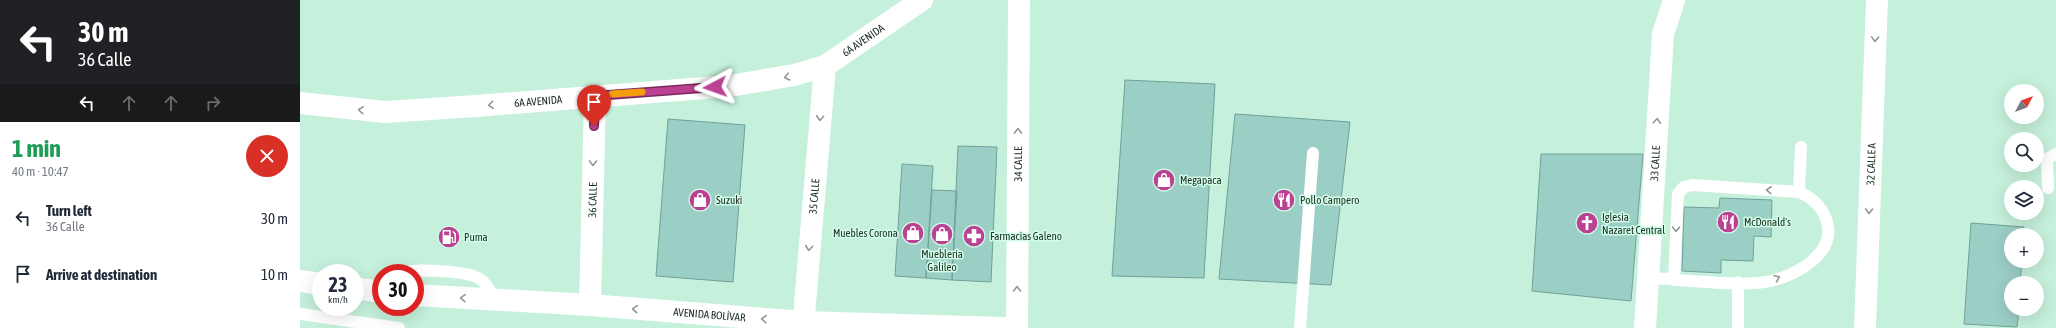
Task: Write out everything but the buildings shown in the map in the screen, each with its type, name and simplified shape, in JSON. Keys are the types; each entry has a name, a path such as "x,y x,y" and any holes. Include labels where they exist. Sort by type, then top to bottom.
{"street":[{"name":"6A AVENIDA","path":"300,103 385,112 746,84 794,75 825,66 922,0"},
{"name":"34 CALLE","path":"1017,328 1019,0"},
{"name":"33 CALLE","path":"1645,328 1663,34 1674,0"},
{"name":"32 CALLE A","path":"1865,328 1877,0"},
{"name":"35 CALLE","path":"803,325 825,66"},
{"name":"36 CALLE","path":"590,305 595,96"},
{"path":"300,281 312,283"},
{"name":"AVENIDA BOLÍVAR","path":"424,296 590,305 803,325 1004,328"}],"lane":[{"path":"1799,192 1801,147"},
{"path":"1300,328 1313,153"},
{"path":"2048,188 2047,159 2056,154"},
{"path":"1648,278 1674,280 1738,282 1771,281 1816,260 1826,245 1829,232 1827,219 1822,209 1812,198 1799,192 1692,185 1684,187 1678,194 1674,280"},
{"path":"424,271 474,275 487,285 494,300"},
{"path":"1738,282 1738,328"},
{"path":"300,314 399,328"}],"slow traffic":[{"path":"612,94 642,92"}],"place":[{"name":"Megapaca","path":"1164,180"},
{"name":"Suzuki","path":"700,200"},
{"name":"Pollo Campero","path":"1284,200"},
{"name":"McDonald's","path":"1728,222"},
{"name":"Iglesia Nazaret Central","path":"1587,223"},
{"name":"Muebles Corona","path":"913,233"},
{"name":"Mueblería Galileo","path":"942,234"},
{"name":"Farmacias Galeno","path":"974,236"},
{"name":"Puma","path":"449,237"}],"route":[{"path":"594,126 595,96 715,87"}]}
